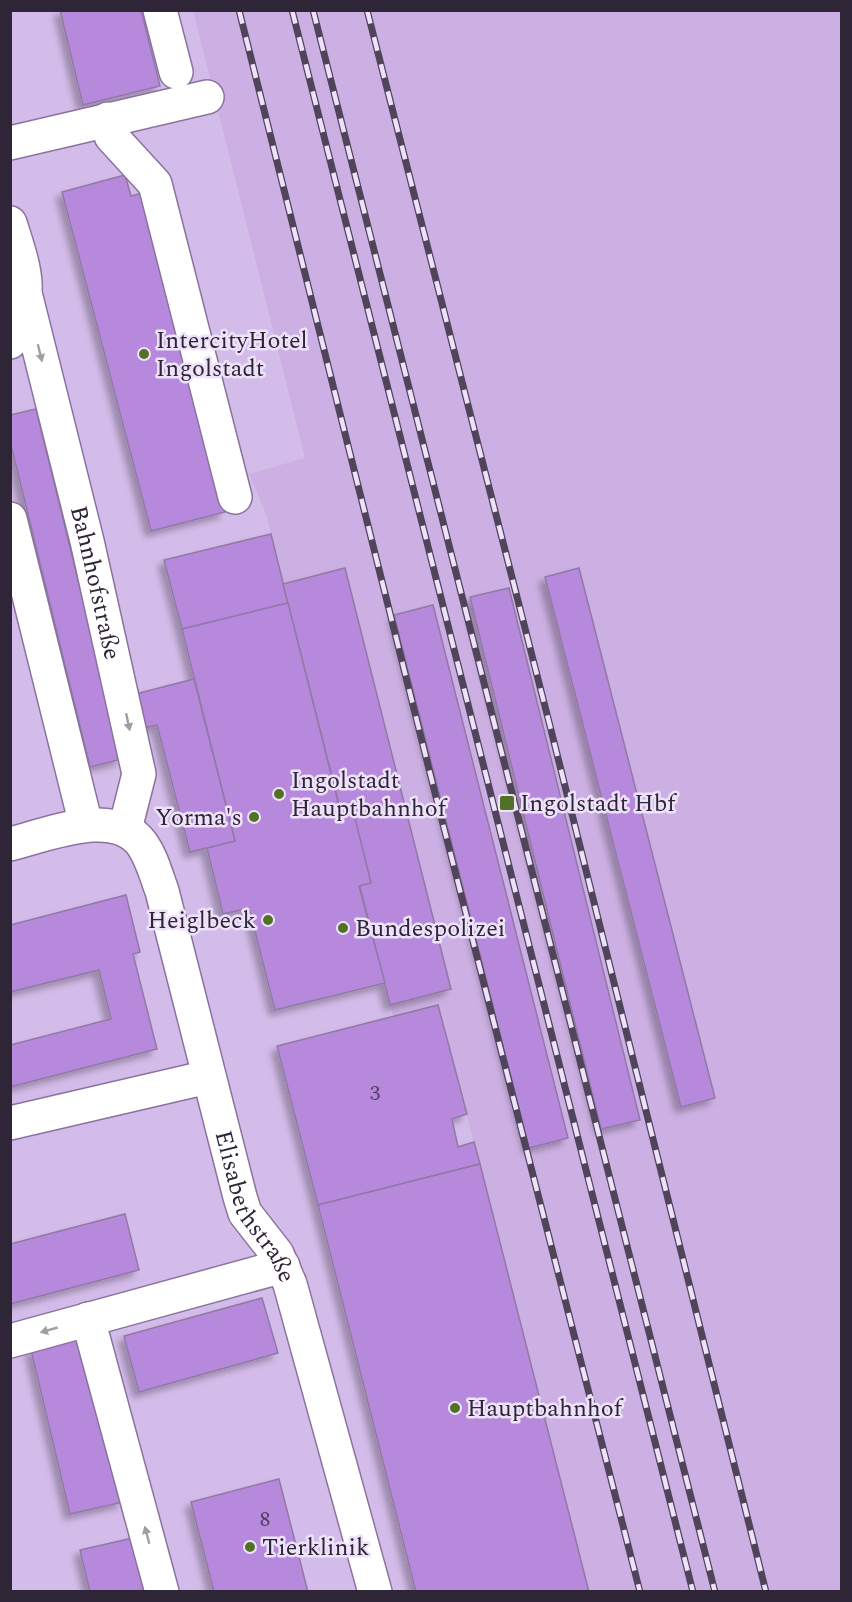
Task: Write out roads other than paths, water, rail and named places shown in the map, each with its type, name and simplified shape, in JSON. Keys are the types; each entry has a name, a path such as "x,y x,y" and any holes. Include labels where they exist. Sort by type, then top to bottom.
{"street":[{"path":"160,10 176,72"},
{"path":"10,143 207,97"},
{"path":"108,119 111,136 155,184 235,497"},
{"name":"Bahnhofstraße","path":"10,223 25,270 26,297 87,542 139,774 125,829"},
{"name":"Bahnhofstraße","path":"10,342 26,297"},
{"path":"10,519 86,825"},
{"path":"10,844 86,825 108,824 125,829"},
{"name":"Elisabethstraße","path":"125,829 141,842 162,891 208,1077 245,1213 277,1254 283,1266 375,1592"},
{"path":"10,1123 208,1077"},
{"path":"10,1341 283,1266"},
{"path":"88,1319 162,1592"}],"railway":[{"path":"239,10 435,793 640,1592"},
{"path":"292,10 693,1592"},
{"path":"313,10 715,1592"},
{"path":"367,10 550,726 766,1592"}],"place":[{"name":"IntercityHotel Ingolstadt","path":"144,354"},
{"name":"Ingolstadt Hauptbahnhof","path":"279,794"},
{"name":"Ingolstadt Hbf","path":"507,803"},
{"name":"Yorma's","path":"254,817"},
{"name":"Heiglbeck","path":"268,920"},
{"name":"Bundespolizei","path":"343,928"},
{"name":"Hauptbahnhof","path":"455,1408"},
{"name":"Tierklinik","path":"250,1547"}]}
